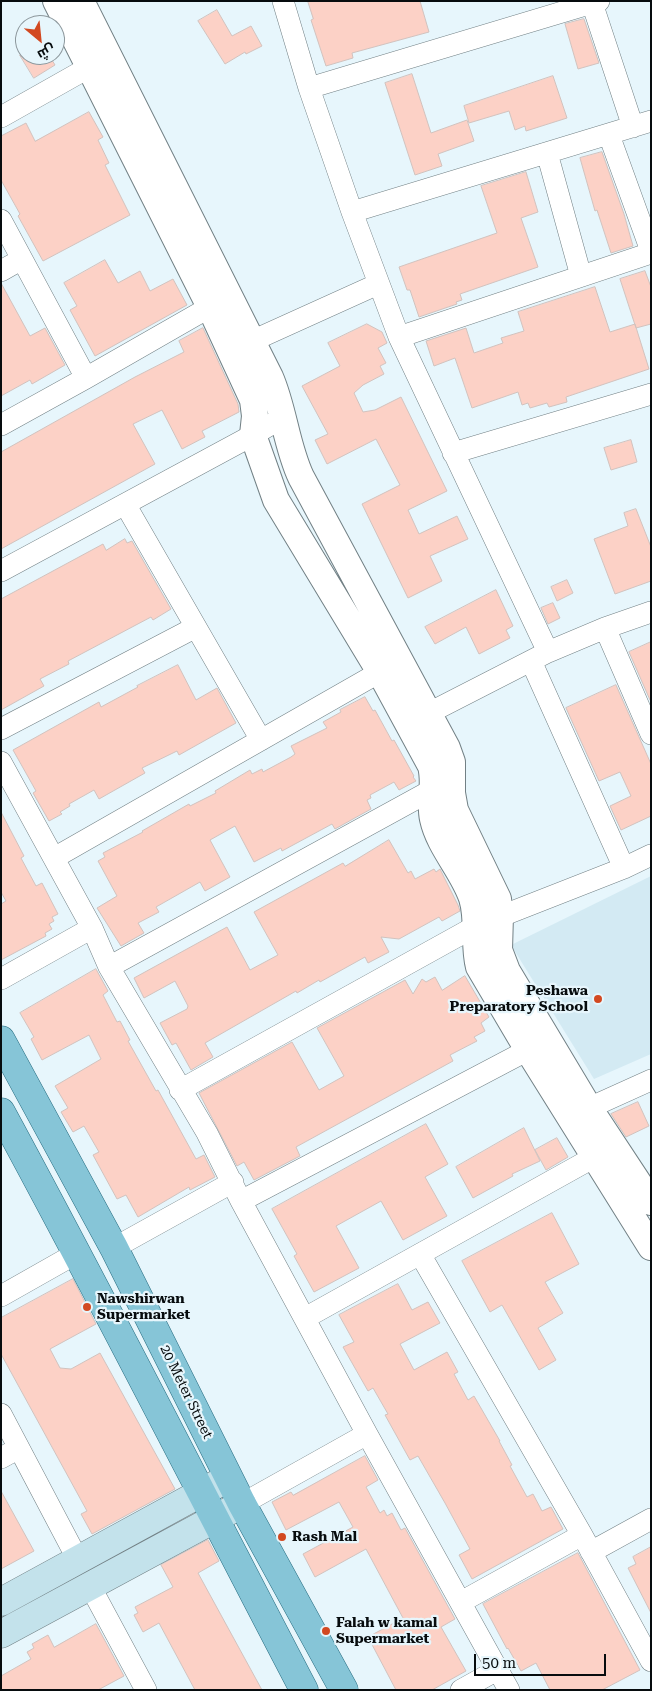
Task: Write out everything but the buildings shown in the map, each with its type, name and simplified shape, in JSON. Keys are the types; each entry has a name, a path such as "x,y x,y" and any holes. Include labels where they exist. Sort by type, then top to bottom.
{"main road":[{"name":"20 Meter Street","path":"1,1040 114,1248 228,1478 344,1690"},
{"path":"1,1112 77,1252 200,1493 304,1690"},
{"path":"1,1602 228,1478"},
{"path":"1,1634 242,1504"}],"street":[{"path":"56,1 99,62 252,341 274,386 292,456 301,477 447,748 452,762 432,805 433,821 468,889 474,907 479,966 528,1050 604,1152 651,1202"},
{"path":"81,1 99,62 253,400 255,416 253,435 276,500 380,672 430,766 434,782 443,784 452,793 455,810 498,900 501,957 589,1108 604,1152 651,1248"},
{"path":"283,1 310,88 378,284 539,657 624,868"},
{"path":"310,88 584,3 642,124 352,212"},
{"path":"1,117 99,62"},
{"path":"399,336 651,252 609,134"},
{"path":"547,153 581,276"},
{"path":"1,220 86,378"},
{"path":"1,271 22,259"},
{"path":"252,341 378,284"},
{"path":"1,425 210,307"},
{"path":"452,454 651,394"},
{"path":"1,571 282,418"},
{"path":"125,504 261,740"},
{"path":"427,714 539,657 605,628 651,612"},
{"path":"1,728 196,627"},
{"path":"605,628 651,734"},
{"path":"54,858 380,672"},
{"path":"1,762 92,928 109,967 207,1133 367,1434 509,1690"},
{"path":"109,967 443,784"},
{"path":"180,1090 476,926 624,868 651,855"},
{"path":"1,979 92,928"},
{"path":"114,1248 237,1192 528,1050"},
{"path":"589,1108 651,1080"},
{"path":"305,1318 604,1152"},
{"path":"1,1296 77,1252"},
{"path":"420,1254 587,1543 651,1661"},
{"path":"1,1414 10,1453 78,1560"},
{"path":"242,1504 367,1434"},
{"path":"461,1602 587,1543 651,1519"},
{"path":"90,1586 146,1690"},
{"path":"461,1690 497,1670"}],"shaded area":[{"name":"Peshawa Preparatory School","path":"651,876 651,1054 594,1079 511,945"}],"place":[{"name":"Peshawa Preparatory School","path":"598,999"},
{"name":"Nawshirwan Supermarket","path":"87,1307"},
{"name":"Rash Mal","path":"282,1537"},
{"name":"Falah w kamal Supermarket","path":"326,1631"}]}
